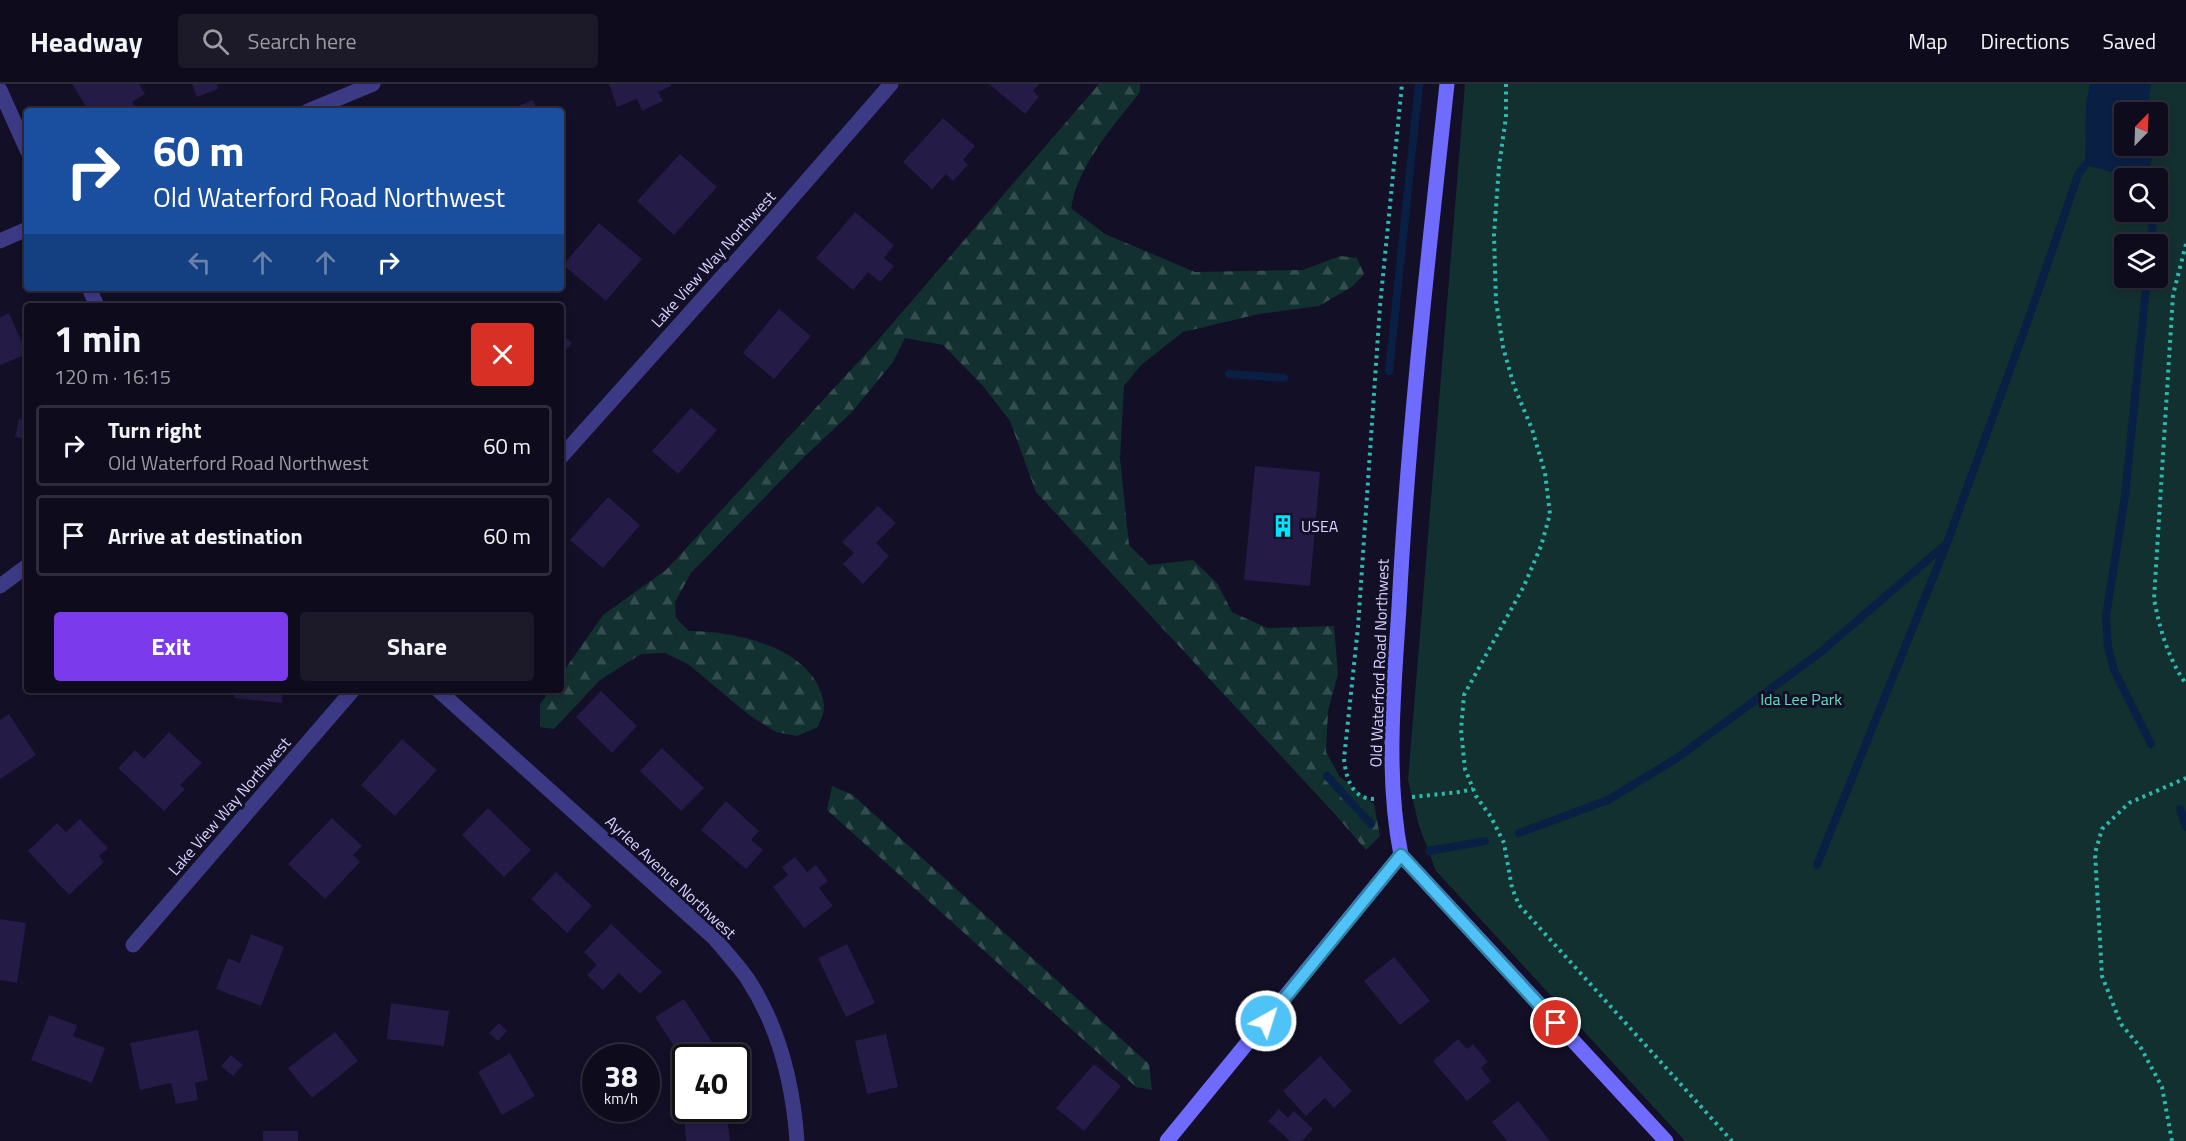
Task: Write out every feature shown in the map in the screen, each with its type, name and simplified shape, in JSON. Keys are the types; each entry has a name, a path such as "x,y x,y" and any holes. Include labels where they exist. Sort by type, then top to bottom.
{"street":[{"path":"315,108 373,84"},
{"name":"Lake View Way Northwest","path":"564,454 891,84"},
{"name":"Old Waterford Road Northwest","path":"1401,855 1393,799 1393,720 1403,519 1417,362 1447,84"},
{"path":"0,90 24,143"},
{"path":"0,241 24,230"},
{"path":"0,586 24,568"},
{"name":"Lake View Way Northwest","path":"133,945 350,693"},
{"name":"Ayrlee Avenue Northwest","path":"441,693 714,938 747,978 774,1029 788,1076 797,1141"},
{"path":"1172,1139 1401,855 1666,1141"}],"path":[{"path":"1402,84 1380,306 1358,627 1344,759 1346,779 1354,791 1368,799 1393,799 1473,789"},
{"path":"1506,84 1506,117 1499,166 1494,235 1496,301 1503,347 1514,386 1532,429 1545,473 1550,514 1541,546 1524,585 1464,695 1462,740 1464,769 1504,843 1512,888 1519,905 1732,1141"},
{"path":"2186,244 2173,295 2154,599 2160,632 2174,667 2186,684"},
{"path":"2172,1141 2162,1086 2141,1048 2121,1024 2102,976 2095,853 2102,829 2129,803 2186,778"}],"green space":[{"path":"1099,84 1140,84 1140,92 1108,132 1089,161 1081,176 1071,208 1105,234 1195,272 1303,270 1340,256 1357,258 1364,274 1353,286 1319,306 1259,314 1183,332 1141,365 1124,386 1120,458 1129,545 1149,565 1193,560 1217,583 1232,612 1267,628 1334,626 1338,674 1328,711 1326,752 1340,777 1374,804 1380,836 1366,850 1036,492 1010,421 983,386 943,345 905,338 893,362 852,412 802,459 691,573 675,602 676,618 689,631 751,639 791,657 807,669 818,685 824,705 818,727 797,736 776,732 749,715 688,664 665,653 641,654 600,680 554,729 540,727 540,704 548,693 564,693 564,671 603,615 666,570 872,347"},
{"name":"Ida Lee Park","path":"1465,84 2186,84 2186,1141 1685,1141 1436,871 1419,826 1408,780"},
{"path":"832,786 853,795 1149,1064 1152,1090 1136,1087 827,810"}],"water":[{"path":"2090,84 2151,84 2148,102 2114,102 2114,156 2153,156 2149,168 2114,168 2114,173 2085,165 2086,103"}],"building":[{"path":"72,84 139,84 145,94 132,102 136,108 87,108"},
{"path":"192,84 217,84 218,89 197,97"},
{"path":"609,84 671,84 671,86 658,92 663,101 642,111 637,99 617,107"},
{"path":"989,84 1039,84 1033,91 1039,97 1025,114"},
{"path":"533,100 536,108 514,108"},
{"path":"943,118 975,146 963,160 968,165 953,181 946,174 932,189 903,162"},
{"path":"680,154 717,187 674,235 637,201"},
{"path":"855,212 894,245 884,258 894,266 880,282 868,272 853,290 816,258"},
{"path":"599,223 642,259 606,301 564,264"},
{"path":"779,309 811,336 774,379 743,353"},
{"path":"9,313 24,347 24,355 0,365 0,317"},
{"path":"564,336 572,343 564,352"},
{"path":"691,408 717,430 678,474 652,451"},
{"path":"19,419 24,420 24,438 15,437"},
{"name":"USEA","path":"1255,466 1320,472 1310,586 1244,580"},
{"path":"608,497 640,525 603,568 570,540"},
{"path":"878,506 896,523 876,543 889,556 863,584 843,564 854,553 842,542"},
{"path":"601,691 637,726 612,753 576,717"},
{"path":"235,693 283,693 282,703 234,698"},
{"path":"9,714 36,755 0,779 0,720"},
{"path":"169,732 202,763 180,785 185,789 164,811 118,768 135,750 144,759"},
{"path":"402,739 437,770 395,816 361,785"},
{"path":"662,748 704,788 681,811 640,771"},
{"path":"726,801 759,831 751,840 763,850 746,869 701,830"},
{"path":"488,808 531,850 504,877 462,835"},
{"path":"332,818 362,846 353,855 360,862 325,899 288,864"},
{"path":"80,819 108,848 99,856 104,862 69,895 28,851 57,823 66,832"},
{"path":"795,857 807,872 816,865 828,881 819,888 833,906 804,928 773,887 788,875 782,867"},
{"path":"556,872 592,906 567,933 531,899"},
{"path":"0,919 26,923 17,983 0,980"},
{"path":"611,924 662,972 640,994 619,973 603,990 587,975 597,965 584,952"},
{"path":"251,934 284,947 261,1006 216,989 228,958 240,963"},
{"path":"847,944 875,1003 846,1017 818,958"},
{"path":"1394,957 1430,1001 1400,1025 1364,981"},
{"path":"684,999 713,1044 673,1044 655,1017"},
{"path":"391,1003 449,1011 444,1046 387,1039"},
{"path":"49,1015 77,1025 73,1036 105,1048 92,1083 31,1060"},
{"path":"499,1023 507,1031 498,1041 489,1033"},
{"path":"198,1030 208,1080 195,1083 198,1100 176,1104 171,1083 140,1090 130,1043"},
{"path":"335,1032 358,1061 312,1098 288,1068"},
{"path":"886,1034 898,1087 867,1094 855,1041"},
{"path":"1458,1039 1467,1049 1473,1044 1488,1062 1481,1068 1491,1081 1467,1101 1433,1061"},
{"path":"510,1053 535,1096 502,1115 478,1072"},
{"path":"231,1055 243,1065 233,1076 221,1066"},
{"path":"1320,1056 1352,1091 1334,1108 1325,1098 1306,1116 1283,1091"},
{"path":"1094,1064 1121,1086 1084,1131 1056,1108"},
{"path":"1518,1101 1550,1141 1507,1141 1492,1122"},
{"path":"1279,1109 1288,1118 1294,1111 1313,1129 1302,1141 1290,1141 1268,1121"},
{"path":"684,1122 728,1122 730,1141 686,1141"},
{"path":"263,1131 298,1131 298,1141 263,1141"}],"waterway":[{"path":"1389,371 1419,84"},
{"path":"1817,865 1947,543 2078,175 2085,165"},
{"path":"2152,234 2153,222"},
{"path":"2146,288 2125,496 2106,616 2108,647 2114,670 2151,744"},
{"path":"1229,374 1284,378"},
{"path":"1519,833 1608,800 1677,758 1822,651 1944,546"},
{"path":"1327,776 1371,824"},
{"path":"2180,809 2186,827"},
{"path":"1429,851 1485,841"}],"place":[{"name":"USEA","path":"1283,526"}],"route":[{"path":"1266,1021 1401,855 1556,1023"}]}
